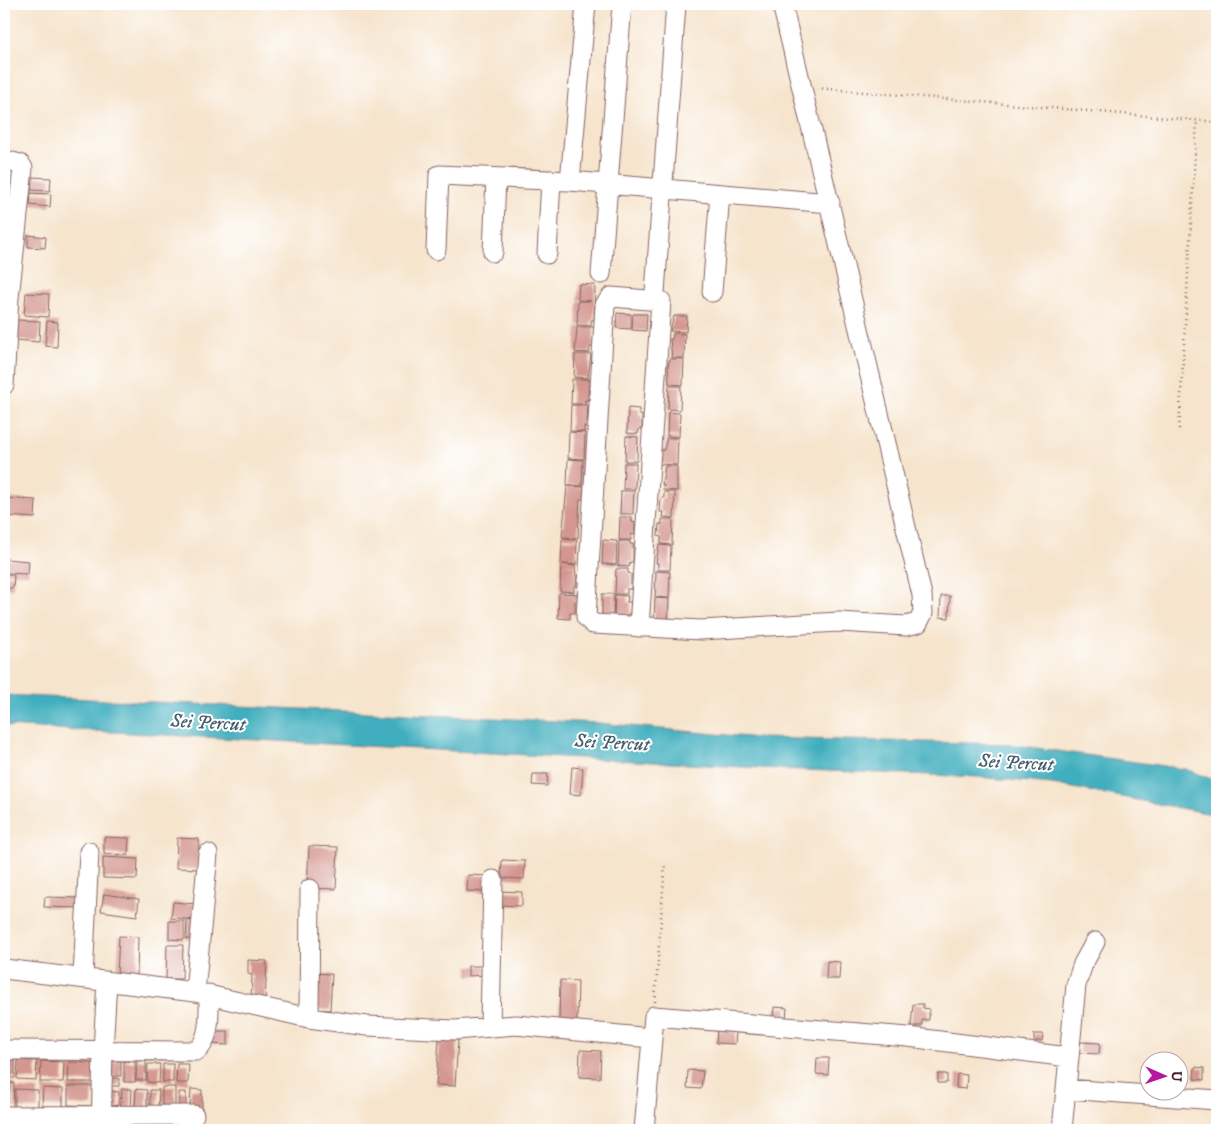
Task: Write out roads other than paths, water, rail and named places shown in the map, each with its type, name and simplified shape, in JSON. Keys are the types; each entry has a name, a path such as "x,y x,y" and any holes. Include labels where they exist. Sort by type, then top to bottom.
{"street":[{"path":"547,254 561,180 586,4"},
{"path":"601,274 622,4"},
{"path":"655,292 676,4"},
{"path":"639,627 661,301 611,297 606,305 586,617 593,624 639,627 701,630 839,622 906,626 918,624 923,614 922,595 803,86 782,4"},
{"path":"4,160 20,164 23,168 9,298 4,385"},
{"path":"436,250 439,175 561,180 830,203"},
{"path":"493,252 496,178"},
{"path":"712,292 720,194"},
{"path":"83,978 89,852"},
{"path":"4,1050 196,1051 203,1044 202,993 208,854"},
{"path":"490,1027 493,880"},
{"path":"309,1018 310,889"},
{"path":"1062,1130 1076,985 1082,964 1095,942"},
{"path":"4,969 202,993 309,1018 367,1026 455,1030 516,1025 546,1026 651,1038"},
{"path":"101,1124 107,981"},
{"path":"644,1130 654,1016 908,1037 1068,1057"},
{"path":"1066,1089 1217,1100"},
{"path":"4,1116 101,1124 194,1115"}],"water":[{"name":"Sei Percut","path":"4,695 598,723 759,738 1008,744 1185,769 1217,781 1217,815 1052,784 979,777 779,769 4,726"}]}
